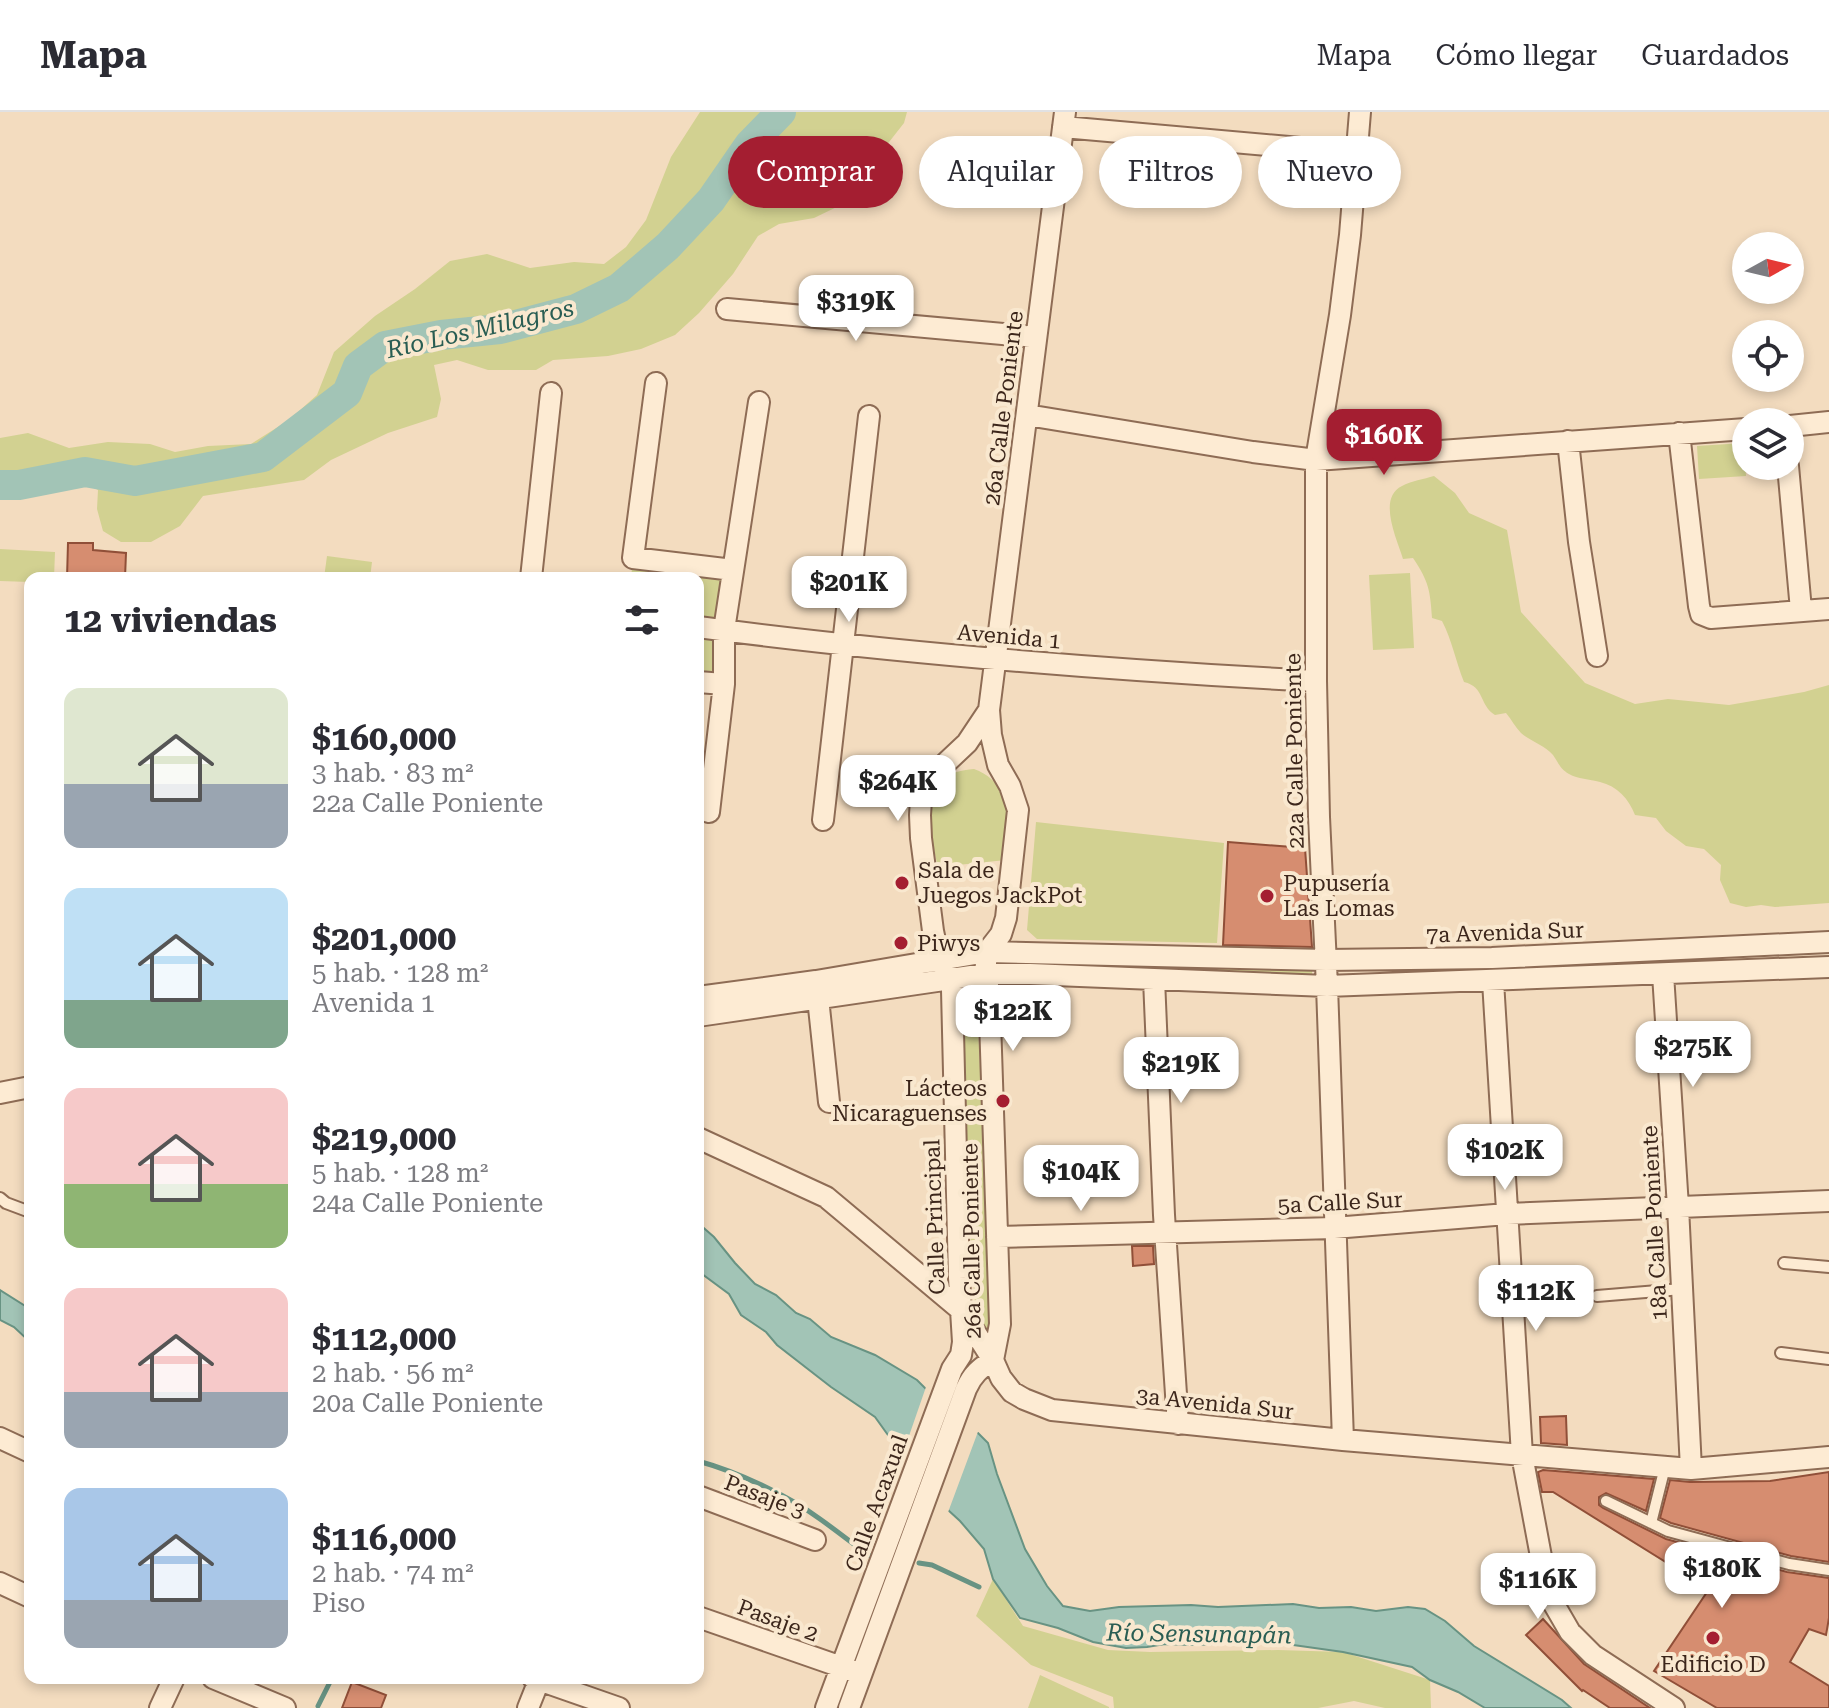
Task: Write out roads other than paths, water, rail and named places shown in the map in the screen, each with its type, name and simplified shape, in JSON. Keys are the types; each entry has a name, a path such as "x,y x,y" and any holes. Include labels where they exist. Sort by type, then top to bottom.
{"street":[{"name":"22a Calle Poniente","path":"1358,136 1360,112"},
{"path":"1064,120 1258,142"},
{"name":"26a Calle Poniente","path":"900,1535 971,1377 993,1360 1000,1324 989,990 985,974 987,952 1001,934 1006,918 1018,810 1010,786 998,765 989,710 1064,120"},
{"name":"22a Calle Poniente","path":"1343,1440 1321,866 1316,681 1316,460 1340,315 1352,208"},
{"path":"727,309 1036,337"},
{"path":"656,383 633,558 733,570"},
{"path":"532,572 551,393"},
{"path":"709,812 724,684 724,630 759,402"},
{"path":"1027,415 1316,460 1732,430"},
{"path":"823,820 869,416"},
{"path":"1804,425 1829,422"},
{"path":"1679,433 1701,614 1711,618 1829,609"},
{"path":"1568,441 1579,542 1597,656"},
{"path":"1789,480 1801,610"},
{"name":"Avenida 1","path":"704,628 841,645 1149,672 1316,681"},
{"path":"704,682 724,684"},
{"name":"26a Calle Poniente","path":"947,971 933,931 921,838 923,788 967,743 989,710"},
{"path":"942,766 971,758 986,759 998,765"},
{"name":"7a Avenida Sur","path":"947,971 987,952 1326,960 1492,958 1829,942"},
{"path":"704,996 947,971 1327,986 1829,967"},
{"path":"704,1015 818,998 947,971"},
{"name":"Calle Principal","path":"947,971 963,1342 956,1362"},
{"name":"18a Calle Poniente","path":"1663,974 1691,1469"},
{"path":"1154,979 1165,1233 1178,1424"},
{"path":"1493,981 1522,1455 1548,1594 1570,1632 1593,1655 1674,1708"},
{"path":"818,998 829,1102"},
{"path":"0,1093 24,1088"},
{"name":"3a Avenida Sur","path":"704,1141 826,1197 961,1310 1012,1392 1039,1406 1062,1412 1343,1440 1691,1469 1829,1457"},
{"name":"5a Calle Sur","path":"997,1237 1334,1228 1507,1214 1829,1201"},
{"name":"Calle Acaxual","path":"826,1708 851,1671 900,1535 956,1362"},
{"path":"0,1438 24,1449"},
{"name":"Pasaje 3","path":"704,1498 815,1540"},
{"path":"0,1583 24,1594"},
{"name":"Pasaje 2","path":"704,1619 851,1671"},
{"name":"Calle Acaxual","path":"849,1708 851,1671"},
{"path":"160,1708 171,1684"},
{"path":"227,1684 285,1708"},
{"path":"528,1708 535,1684"},
{"path":"551,1684 619,1708"}],"lane":[{"path":"0,1198 24,1210"},
{"path":"1784,1263 1829,1267"},
{"path":"1597,1296 1682,1289"},
{"path":"1781,1353 1829,1359"},
{"path":"1651,1523 1665,1467"},
{"path":"1606,1501 1668,1531 1776,1560 1829,1570"}],"water":[{"name":"Río Sensunapán","path":"704,1228 755,1284 776,1295 831,1337 875,1355 917,1380 970,1433 978,1433 988,1443 1025,1549 1063,1606 1090,1611 1119,1607 1293,1604 1376,1611 1408,1607 1425,1609 1445,1621 1474,1646 1571,1708 1485,1708 1430,1680 1412,1667 1343,1652 1272,1642 1126,1648 1093,1642 1020,1618 993,1579 984,1549 947,1509 875,1417 831,1387 741,1315 729,1294 704,1275"},
{"path":"0,1290 24,1305 24,1336 0,1320"}],"waterway":[{"name":"Río Los Milagros","path":"0,485 19,485 85,472 135,481 263,457 347,393 358,366 385,346 441,335 500,329 576,309 619,288 668,246 711,200 749,145 781,112"},
{"path":"704,1463 793,1501 870,1556"},
{"path":"919,1563 932,1565 979,1587"},
{"path":"318,1706 329,1684"}],"place":[{"name":"Sala de Juegos JackPot","path":"902,883"},
{"name":"Pupusería Las Lomas","path":"1267,896"},
{"name":"Piwys","path":"901,943"},
{"name":"Lácteos Nicaraguenses","path":"1003,1101"},
{"name":"Edificio D","path":"1713,1638"}]}
